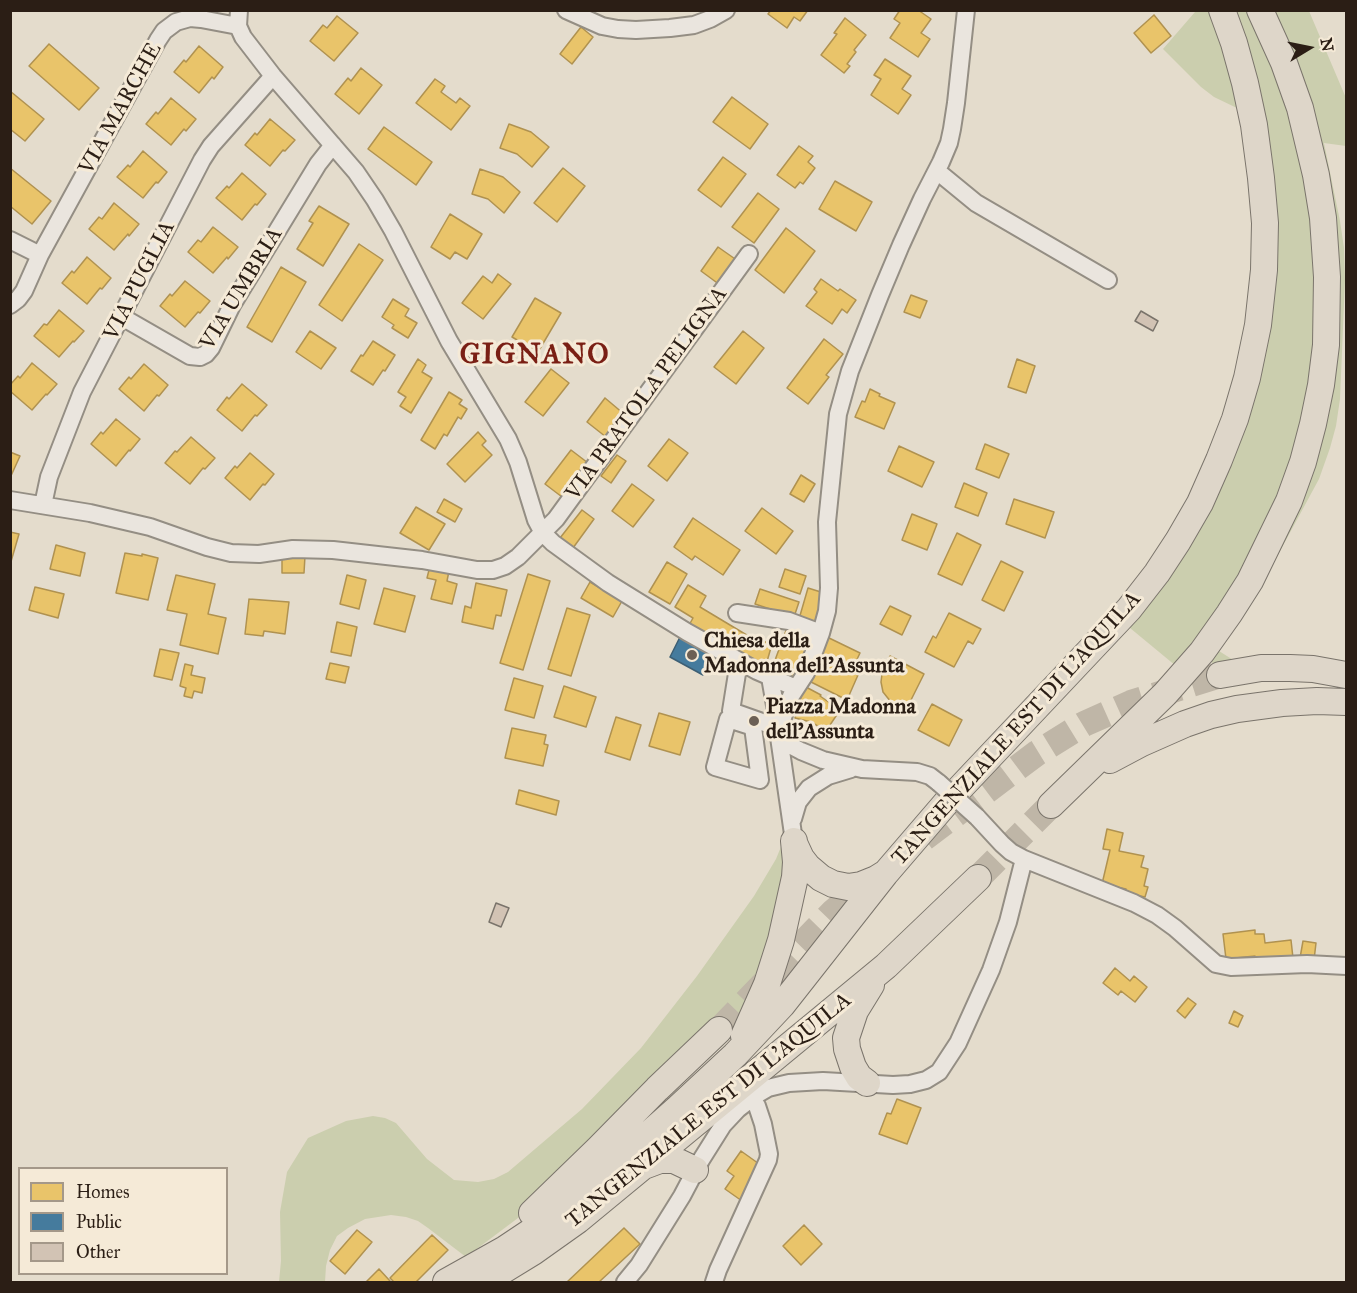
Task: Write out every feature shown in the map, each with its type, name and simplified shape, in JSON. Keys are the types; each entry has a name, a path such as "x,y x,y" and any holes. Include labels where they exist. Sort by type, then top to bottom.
{"highway":[{"name":"TANGENZIALE EST DI L'AQUILA","path":"453,1279 541,1225 677,1109 735,1055 782,1005 885,874 953,795 1130,609 1178,541 1200,503 1235,419 1247,378 1258,325 1264,270 1265,224 1262,178 1254,124 1245,84 1222,10"},
{"path":"1051,805 1165,694 1202,652 1229,614 1250,581 1289,501 1313,424 1326,345 1328,312 1326,247 1316,175 1300,108 1276,43 1260,10"},
{"path":"1220,675 1262,668 1290,668 1313,669 1347,675"},
{"path":"1083,774 1142,743 1211,715 1282,703 1347,702"},
{"path":"793,831 799,855 805,864 833,884 848,887 861,885 885,874"},
{"path":"735,1055 762,996 777,955 795,877 793,831"},
{"name":"TANGENZIALE EST DI L'AQUILA","path":"484,1282 533,1252 578,1220 886,966 978,878"},
{"path":"867,1083 859,1077 853,1067 846,1038 855,1011 886,966"},
{"path":"453,1279 552,1195 718,1030"},
{"path":"641,1168 660,1160 674,1160 695,1170"}],"street":[{"path":"566,10 602,26 636,30 694,25 716,17 726,10"},
{"path":"779,732 791,696 806,673 821,633 828,603 827,517 835,432 843,394 852,363 901,245 949,143 966,10"},
{"path":"239,18 243,37 273,76 356,172 375,200 449,341 503,429 515,455 536,519 543,533 553,543 608,583 687,632 739,662 796,688"},
{"name":"VIA MARCHE","path":"10,305 24,291 40,255 153,49 165,32 174,24 188,19 239,18"},
{"name":"VIA PUGLIA","path":"43,505 49,477 80,397 206,153 273,76"},
{"name":"VIA UMBRIA","path":"122,317 192,356 200,357 206,354 232,304 318,164 333,145"},
{"path":"937,171 976,203 1108,280"},
{"path":"10,240 40,255"},
{"name":"VIA PRATOLA PELIGNA","path":"10,500 90,513 150,527 231,553 259,554 293,549 333,550 422,560 482,571 493,570 508,565 518,557 556,519 749,254"},
{"path":"737,613 789,621 821,633"},
{"path":"739,662 731,711 742,719 753,727 760,780 738,778 715,767 728,719 742,719 779,732 784,742 832,763 855,768 917,772 928,775 977,817 1005,847 1024,859 1146,908 1166,920 1218,965 1231,967 1299,964 1347,966"},
{"path":"770,677 793,831"},
{"path":"793,831 798,802 809,788 828,776 855,768"},
{"path":"625,1282 682,1197 695,1170 725,1122 752,1098 768,1088 789,1083 823,1081 903,1085 922,1082 937,1074 964,1032 991,970 1008,922 1024,859"},
{"path":"714,1282 768,1162 769,1154 765,1135 757,1106 752,1098"}],"green space":[{"path":"1194,11 1309,11 1346,98 1346,146 1324,143 1344,248 1345,280 1340,399 1336,426 1319,479 1266,577 1219,651 1238,663 1218,667 1192,647 1176,666 1130,628 1138,617 1190,501 1227,409 1251,303 1253,226 1247,157 1239,109 1214,97 1201,87 1163,49"},
{"path":"785,837 789,882 746,1016 726,1038 522,1215 466,1257 418,1221 391,1215 365,1219 337,1236 330,1250 325,1282 279,1282 280,1212 287,1172 308,1138 346,1121 373,1116 385,1118 396,1123 427,1159 454,1180 478,1182 494,1179 508,1172 582,1109 641,1048 697,976 754,896 776,859"}],"building: Homes":[{"path":"771,10 808,10 800,21 794,17 787,28 768,14"},
{"path":"900,10 918,10 931,19 921,33 930,39 918,57 890,38 900,23 894,19"},
{"path":"1154,15 1171,36 1151,53 1134,33"},
{"path":"337,16 358,33 334,61 310,41 323,25 327,28"},
{"path":"845,18 866,35 854,50 856,52 847,64 850,66 844,73 821,55 837,34 834,33"},
{"path":"581,27 593,37 572,64 560,54"},
{"path":"49,44 99,88 79,110 29,66"},
{"path":"199,46 223,67 199,93 174,72"},
{"path":"885,59 911,76 902,89 911,95 898,114 871,95 881,79 874,75"},
{"path":"361,68 382,85 359,114 335,94 348,78 351,81"},
{"path":"435,79 445,86 441,92 456,103 460,98 470,106 451,130 416,103"},
{"path":"10,91 44,119 25,141 10,129"},
{"path":"732,97 768,124 750,149 713,122"},
{"path":"171,98 196,119 171,145 146,124"},
{"path":"270,119 295,140 270,166 245,145"},
{"path":"509,124 531,132 549,147 532,167 517,154 500,148"},
{"path":"384,127 432,162 416,185 368,149"},
{"path":"799,146 813,156 808,162 815,168 803,184 800,182 795,188 777,175"},
{"path":"143,151 167,172 143,198 117,177 128,165 130,167"},
{"path":"723,157 746,174 721,207 698,190"},
{"path":"10,168 51,201 32,224 10,206"},
{"path":"563,168 585,186 557,222 534,203"},
{"path":"480,169 503,177 520,192 504,213 488,199 472,194"},
{"path":"242,173 266,194 242,220 216,198 227,186 229,188"},
{"path":"835,181 872,202 856,231 819,209"},
{"path":"758,193 779,209 754,243 732,227"},
{"path":"114,203 139,224 114,250 89,229 99,217 102,219"},
{"path":"319,206 349,224 323,266 297,249 313,223 309,221"},
{"path":"450,214 482,234 467,259 455,252 450,259 431,247"},
{"path":"213,227 238,247 213,273 188,252 198,240 201,242"},
{"path":"786,228 815,251 784,293 755,270"},
{"path":"359,244 383,260 342,321 319,305"},
{"path":"718,247 738,261 720,285 701,271"},
{"path":"87,257 111,278 87,304 62,283"},
{"path":"281,267 306,282 272,342 247,327"},
{"path":"498,274 511,284 483,319 462,303 483,276 492,283"},
{"path":"821,279 856,300 847,313 842,309 832,324 806,306 817,292 814,289"},
{"path":"185,281 210,301 185,327 160,306"},
{"path":"911,295 927,301 920,318 904,312"},
{"path":"535,298 561,313 538,352 512,337"},
{"path":"393,299 409,309 405,316 417,323 408,338 392,328 394,325 382,317"},
{"path":"59,310 84,331 59,357 34,336"},
{"path":"310,331 336,348 321,369 296,352"},
{"path":"743,331 764,348 736,384 714,367"},
{"path":"824,339 843,354 826,375 829,377 808,404 787,388"},
{"path":"373,341 395,355 373,385 351,371"},
{"path":"418,359 426,365 422,372 432,378 411,413 400,406 406,397 398,392"},
{"path":"1017,359 1035,366 1026,393 1008,387"},
{"path":"32,363 57,384 32,410 10,391 10,385 18,376 20,378"},
{"path":"144,364 168,385 144,411 119,389"},
{"path":"551,369 569,383 543,416 525,402"},
{"path":"242,384 267,405 242,431 217,410 227,397 229,399"},
{"path":"870,389 895,403 884,429 855,417"},
{"path":"449,392 462,400 459,404 467,409 461,419 458,417 447,436 444,434 435,449 421,440"},
{"path":"605,398 624,414 606,437 587,422"},
{"path":"116,419 140,439 116,466 91,444"},
{"path":"478,432 486,441 482,445 492,455 465,482 447,464"},
{"path":"191,437 215,458 190,484 165,463"},
{"path":"669,439 688,453 667,481 648,466"},
{"path":"985,444 1009,454 999,478 976,469"},
{"path":"899,446 934,462 922,487 888,471"},
{"path":"571,450 592,466 566,500 545,484"},
{"path":"10,452 20,456 10,478"},
{"path":"250,453 274,474 250,500 225,478"},
{"path":"617,455 626,461 611,483 601,476"},
{"path":"801,475 815,484 804,502 790,494"},
{"path":"964,483 987,493 978,516 955,507"},
{"path":"632,484 654,500 633,527 612,511"},
{"path":"444,499 462,509 455,522 437,512"},
{"path":"1014,499 1054,512 1045,538 1006,524"},
{"path":"416,507 445,524 429,550 400,533"},
{"path":"762,508 793,531 776,554 745,531"},
{"path":"582,510 594,519 573,548 560,538"},
{"path":"912,514 937,524 927,550 902,540"},
{"path":"693,518 740,550 723,575 695,556 692,560 674,547"},
{"path":"10,532 19,534 10,565"},
{"path":"957,533 981,545 962,585 938,574"},
{"path":"56,545 85,553 80,576 50,569"},
{"path":"125,553 158,558 148,600 116,593"},
{"path":"282,556 305,556 304,573 282,573"},
{"path":"1001,561 1023,572 1004,611 982,600"},
{"path":"667,562 687,574 670,604 649,592"},
{"path":"430,566 449,571 447,581 457,584 452,604 431,599 436,580 427,578"},
{"path":"785,569 806,576 800,594 779,587"},
{"path":"528,574 550,581 523,670 500,663"},
{"path":"176,575 215,584 208,614 226,618 218,654 180,645 187,614 167,610"},
{"path":"347,575 366,580 359,609 340,604"},
{"path":"590,582 622,601 613,617 581,598"},
{"path":"476,583 507,590 501,616 496,615 493,629 462,622 465,606 471,608"},
{"path":"688,585 706,596 700,607 750,637 772,644 766,665 742,658 688,627 693,618 675,607"},
{"path":"35,587 64,594 58,618 29,610"},
{"path":"384,588 415,596 405,632 374,624"},
{"path":"808,588 824,593 818,625 799,619"},
{"path":"760,589 799,602 794,617 755,604"},
{"path":"249,599 289,602 285,634 264,631 263,636 245,634"},
{"path":"890,606 911,616 902,635 880,624"},
{"path":"567,608 590,615 571,676 548,669"},
{"path":"949,613 981,629 973,644 968,641 954,667 925,652 933,636 936,638"},
{"path":"337,622 357,627 351,656 331,652"},
{"path":"788,625 816,635 794,679 771,671"},
{"path":"827,637 860,653 851,672 858,675 847,700 807,680"},
{"path":"160,649 179,653 172,680 154,676"},
{"path":"890,656 924,674 906,710 891,702 883,692 882,674"},
{"path":"330,663 349,667 345,683 326,679"},
{"path":"185,664 193,666 191,675 205,678 202,693 194,691 192,698 184,696 186,688 180,686"},
{"path":"514,678 543,686 534,718 505,710"},
{"path":"564,686 596,697 586,727 554,717"},
{"path":"804,686 821,695 840,710 826,731 811,722 795,718"},
{"path":"932,704 962,720 949,746 918,730"},
{"path":"659,713 690,722 680,755 649,746"},
{"path":"616,717 641,725 630,760 605,752"},
{"path":"512,728 546,735 544,744 548,745 543,766 505,758"},
{"path":"519,790 559,801 556,815 516,804"},
{"path":"1107,829 1123,833 1119,851 1144,856 1141,867 1148,869 1144,886 1148,887 1145,897 1125,893 1126,889 1102,884 1110,850 1103,849"},
{"path":"1255,930 1255,934 1264,934 1265,943 1291,940 1293,958 1256,962 1255,956 1226,959 1223,934"},
{"path":"1303,941 1316,943 1314,960 1300,958"},
{"path":"1115,968 1130,981 1134,976 1147,987 1135,1002 1121,991 1118,995 1103,983"},
{"path":"1188,998 1196,1004 1185,1018 1177,1011"},
{"path":"1234,1011 1243,1016 1238,1027 1229,1023"},
{"path":"897,1099 921,1108 907,1144 879,1134 887,1113 891,1114"},
{"path":"741,1151 762,1166 742,1201 725,1189 734,1176 727,1171"},
{"path":"804,1225 822,1244 801,1265 783,1246"},
{"path":"624,1228 640,1244 599,1282 567,1282"},
{"path":"357,1230 372,1242 345,1274 330,1261"},
{"path":"432,1235 448,1250 416,1282 394,1282 390,1278"},
{"path":"379,1269 390,1281 366,1282"}],"building: Public":[{"name":"Chiesa della Madonna dell'Assunta","path":"681,635 715,653 703,675 670,657"}],"building: Other":[{"path":"1141,311 1158,321 1153,331 1135,321"},
{"path":"496,903 509,908 501,927 489,922"}],"tunnel":[{"path":"924,838 1037,753 1084,724 1131,703 1220,675"},
{"path":"978,878 1051,805"},
{"path":"719,1030 833,912 874,878"}],"place":[{"name":"Chiesa della Madonna dell'Assunta","path":"692,655"},
{"name":"Piazza Madonna dell'Assunta","path":"754,721"}],"district":[{"name":"GIGNANO","path":"535,356"}]}
